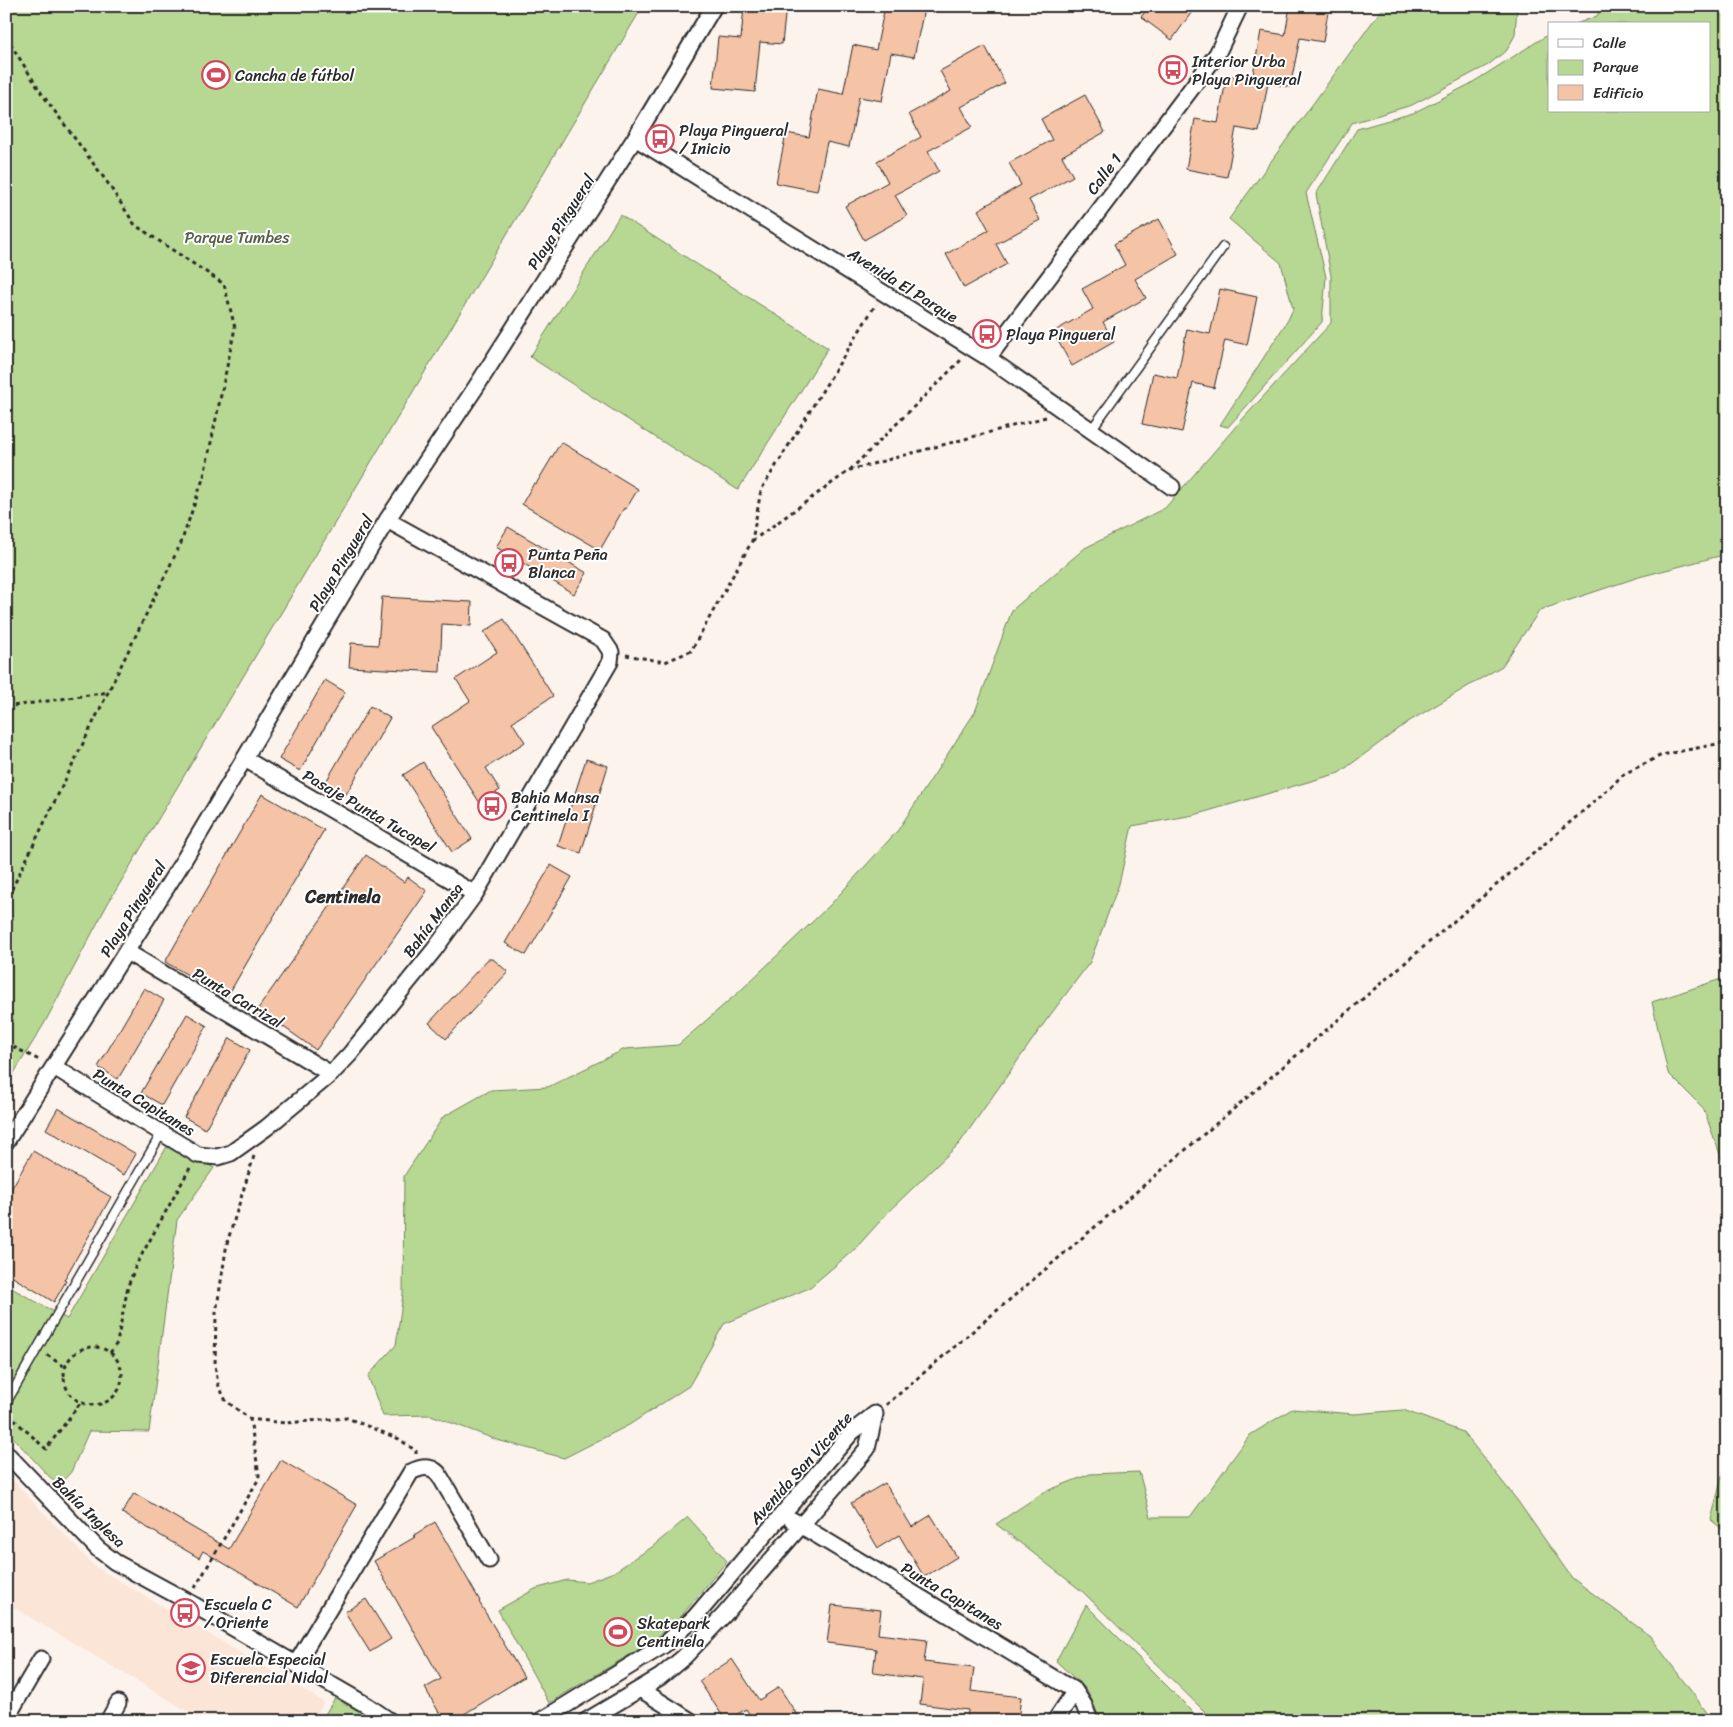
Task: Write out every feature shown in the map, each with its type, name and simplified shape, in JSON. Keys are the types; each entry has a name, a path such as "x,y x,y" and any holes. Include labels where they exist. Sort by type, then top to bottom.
{"street":[{"name":"Playa Pingueral","path":"6,1142 127,952 245,759 387,520 481,378 635,138 714,6"},
{"name":"Calle 1","path":"988,358 1194,85 1216,54 1240,6"},
{"name":"Avenida El Parque","path":"635,138 988,358 1172,487"},
{"path":"387,520 603,640 611,652"},
{"name":"Bahía Mansa","path":"218,1157 231,1153 266,1128 331,1074 350,1054 428,957 475,894 610,662 611,652"},
{"name":"Pasaje Punta Tucapel","path":"245,759 475,894"},
{"name":"Punta Carrizal","path":"127,952 331,1074"},
{"name":"Punta Capitanes","path":"54,1067 198,1155 218,1157"},
{"name":"Avenida San Vicente","path":"540,1721 664,1645 695,1617 852,1432 875,1414"},
{"name":"Avenida San Vicente","path":"586,1721 660,1677 684,1657 724,1615 867,1449 875,1414"},
{"name":"Bahía Inglesa","path":"6,1453 98,1549 114,1562 187,1601 368,1706 390,1721"},
{"path":"296,1664 411,1472 417,1469 433,1468 438,1473 489,1560"},
{"name":"Punta Capitanes","path":"783,1514 1074,1691 1084,1706 1090,1721"},
{"path":"6,1719 41,1659"},
{"path":"640,1689 691,1721"},
{"path":"1055,1721 1074,1691"},
{"path":"108,1721 118,1703"}],"lane":[{"path":"1091,430 1223,247"},
{"path":"6,1403 162,1134"}],"path":[{"path":"6,38 42,94 107,182 135,225 224,284 234,328 204,476 181,543 6,901"},
{"path":"611,652 665,662 691,651 752,542 761,490 883,292"},
{"path":"752,542 850,470 972,348"},
{"path":"850,470 1065,412"},
{"path":"6,707 109,692"},
{"path":"875,1414 1602,795 1624,774 1662,755 1727,742"},
{"path":"6,1043 54,1067"},
{"path":"110,1353 117,1343 128,1286 136,1265 198,1155"},
{"path":"255,1155 227,1243 216,1313 215,1365 218,1384 226,1401 250,1419 284,1423 347,1418 399,1439 416,1451 417,1469"},
{"path":"38,1348 65,1368"},
{"path":"96,1348 110,1353 116,1359 121,1373 118,1388 106,1402 89,1405 80,1402 68,1390 64,1375 65,1368 74,1354 80,1350 96,1348"},
{"path":"6,1412 46,1449 80,1402"},
{"path":"6,1424 11,1417"},
{"path":"187,1601 258,1480 259,1475 250,1419"}],"shaded area":[{"name":"Escuela Especial Diferencial Nidal","path":"6,1473 94,1566 324,1702 313,1721 204,1721 6,1603"}],"green space":[{"name":"Parque Tumbes","path":"6,6 643,6 107,905 44,1024 6,1086"},
{"path":"1384,6 1517,6 1515,35 1507,50 1488,65 1412,105 1352,123 1306,193 1326,277 1322,322 1228,427 1220,425 1288,320 1293,309 1281,263 1229,219"},
{"path":"1602,6 1727,6 1727,554 1639,577 1540,610 1502,666 1408,722 1339,773 1194,815 1132,826 1119,884 1090,962 959,1144 890,1210 856,1248 809,1288 724,1324 689,1386 629,1425 564,1458 497,1440 431,1415 383,1416 368,1376 396,1345 403,1294 404,1176 443,1117 491,1090 548,1087 625,1049 678,1045 741,990 830,905 898,830 975,712 1012,610 1085,548 1165,508 1238,424 1331,323 1331,276 1316,194 1357,129 1413,113 1470,84 1548,35 1548,112 1710,112 1710,22 1581,22 1597,16"},
{"path":"620,215 828,348 738,490 530,357"},
{"path":"1727,977 1727,1173 1703,1108 1668,1073 1652,1002"},
{"path":"169,1143 214,1168 177,1220 149,1432 89,1431 71,1472 58,1486 6,1430 6,1285 67,1319"},
{"path":"1292,1409 1354,1414 1403,1410 1463,1432 1517,1500 1572,1578 1650,1636 1711,1718 1717,1721 1204,1721 1205,1712 1083,1592 996,1524 1044,1492 1090,1474 1139,1472 1151,1517 1190,1517 1250,1435"},
{"path":"1727,1457 1727,1533 1711,1520"},
{"path":"688,1517 727,1561 674,1625 646,1645 549,1703 498,1610 535,1589 567,1580 587,1582 614,1572 652,1547"},
{"path":"1086,1605 1196,1715 1195,1721 1101,1721 1087,1690 1056,1661"},
{"path":"338,1693 383,1721 321,1721"}],"building":[{"path":"744,6 786,6 782,44 760,42 755,92 713,88 718,37 741,39"},
{"path":"885,6 910,6 924,9 914,57 891,53 882,101 859,97 849,147 827,142 817,191 776,183 786,133 809,137 818,89 843,94 853,45 876,50"},
{"path":"1149,6 1196,6 1172,40 1141,17"},
{"path":"1290,6 1329,6 1323,42 1300,38 1290,87 1268,83 1259,132 1236,128 1227,177 1186,169 1195,119 1218,123 1227,75 1252,80 1261,31 1285,35"},
{"path":"985,46 1005,83 961,107 972,127 928,151 939,171 895,195 907,216 864,240 845,206 888,182 877,161 921,137 909,114 951,91 940,71"},
{"path":"1085,95 1105,132 1062,156 1073,176 1029,200 1040,220 996,244 1007,264 964,288 946,254 989,230 978,210 1021,185 1009,163 1052,140 1041,119"},
{"path":"1159,219 1178,254 1135,279 1146,298 1103,322 1114,342 1072,366 1053,332 1093,309 1082,289 1125,265 1114,244"},
{"path":"1220,289 1257,297 1247,345 1225,340 1214,388 1193,383 1182,432 1142,424 1153,373 1177,378 1187,329 1210,334"},
{"path":"561,442 638,489 626,509 624,508 600,550 522,504"},
{"path":"508,527 587,573 574,594 496,547"},
{"path":"382,597 472,602 471,626 442,624 440,672 349,667 351,643 378,645"},
{"path":"504,619 553,696 512,722 525,742 486,768 500,790 480,803 431,727 470,701 456,679 497,652 484,632"},
{"path":"325,680 345,692 300,771 279,759"},
{"path":"370,706 390,718 345,796 324,785"},
{"path":"586,759 608,766 581,853 558,846"},
{"path":"423,762 472,839 452,852 403,775"},
{"path":"262,794 324,830 227,997 165,962"},
{"path":"366,855 404,882 408,877 427,891 316,1050 278,1023 275,1027 255,1013"},
{"path":"551,865 572,877 526,955 505,943"},
{"path":"488,959 493,959 508,972 446,1039 429,1023"},
{"path":"144,988 164,1000 118,1079 98,1067"},
{"path":"187,1014 207,1026 162,1105 141,1093"},
{"path":"230,1038 250,1050 205,1129 184,1117"},
{"path":"58,1108 136,1154 124,1175 46,1129"},
{"path":"33,1151 111,1197 64,1280 66,1281 54,1302 6,1273 6,1198"},
{"path":"281,1460 357,1505 298,1607 203,1551 199,1558 122,1513 134,1493 229,1549"},
{"path":"885,1483 912,1527 931,1515 957,1557 924,1577 899,1535 878,1548 851,1503"},
{"path":"435,1522 479,1602 524,1677 453,1721 444,1721 425,1688 441,1679 374,1561 415,1537 414,1535"},
{"path":"366,1599 391,1639 370,1652 345,1612"},
{"path":"832,1605 881,1610 878,1634 927,1640 924,1662 974,1668 971,1691 1021,1697 1018,1721 967,1721 968,1710 920,1704 923,1679 873,1673 876,1649 827,1643"},
{"path":"732,1659 759,1700 779,1687 801,1721 754,1721 746,1709 726,1721 699,1681"}],"place":[{"name":"Interior Urba Playa Pingueral","path":"1173,70"},
{"name":"Cancha de fútbol","path":"216,75"},
{"name":"Playa Pingueral / Inicio","path":"660,139"},
{"name":"Playa Pingueral","path":"987,334"},
{"name":"Punta Peña Blanca","path":"509,563"},
{"name":"Bahia Mansa Centinela I","path":"492,806"},
{"name":"Escuela C / Oriente","path":"185,1613"},
{"name":"Skatepark Centinela","path":"618,1632"},
{"name":"Escuela Especial Diferencial Nidal","path":"191,1668"}],"district":[{"name":"Centinela","path":"343,897"}]}
